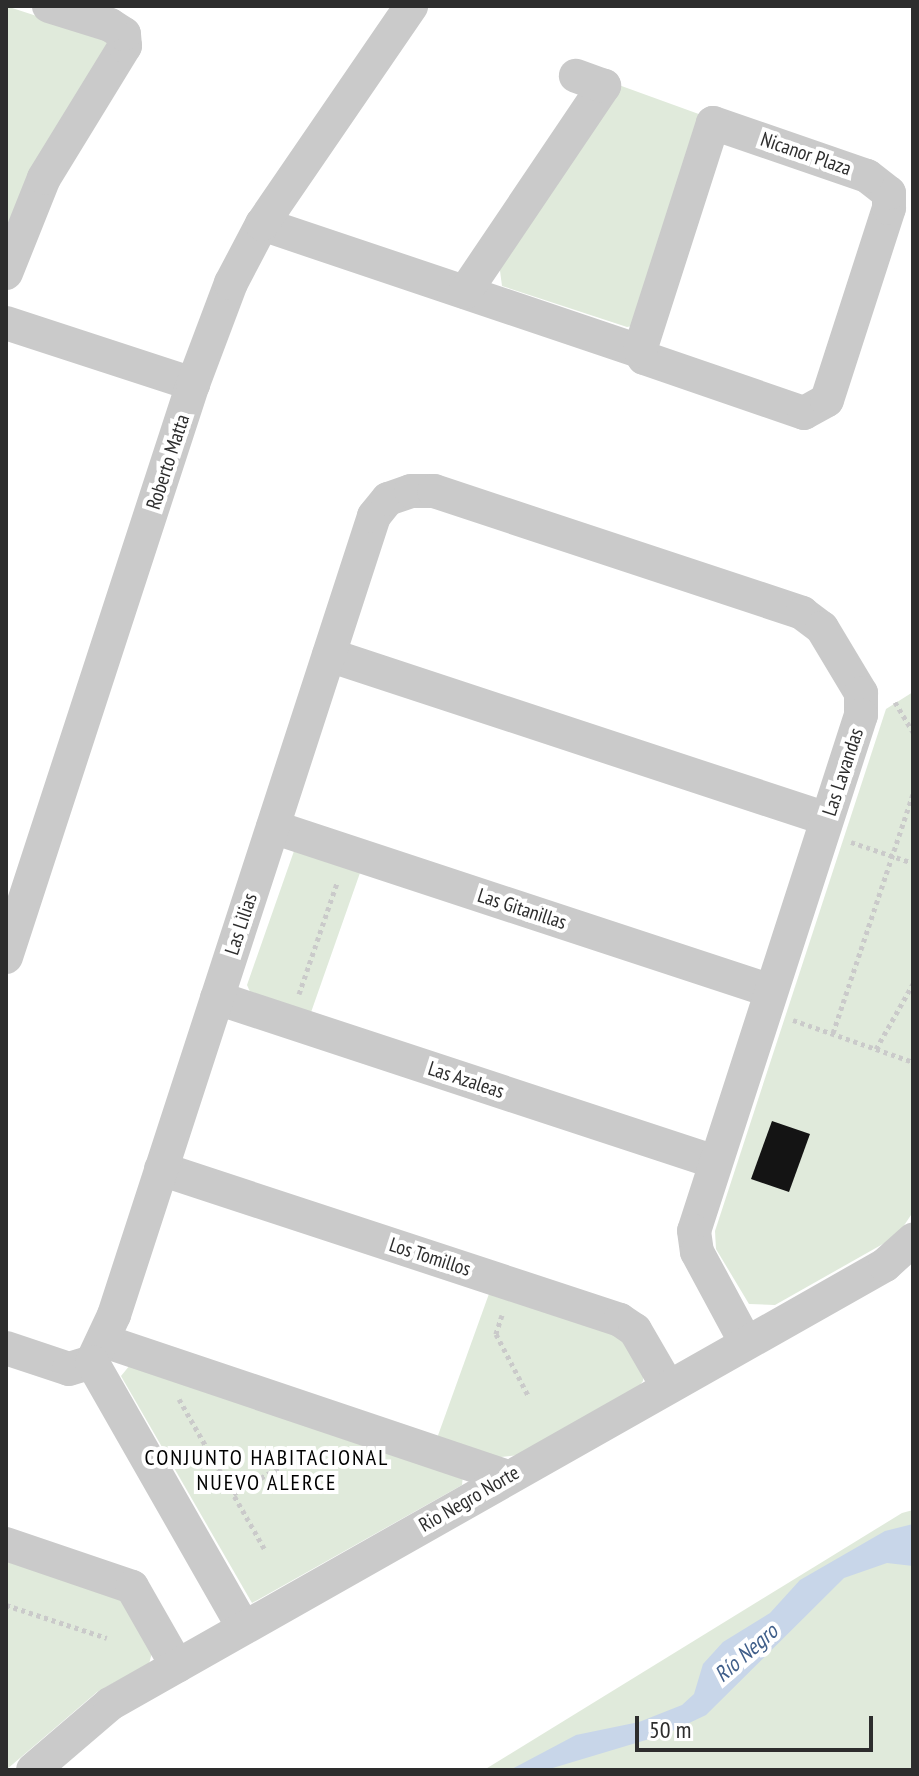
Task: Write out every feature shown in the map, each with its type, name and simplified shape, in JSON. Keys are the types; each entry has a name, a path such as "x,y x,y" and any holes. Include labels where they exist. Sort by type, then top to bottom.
{"street":[{"path":"6,273 44,178 125,46 124,34 110,25 49,6"},
{"name":"Roberto Matta","path":"6,957 16,891 226,293 262,224 411,6"},
{"path":"465,292 604,86 576,76"},
{"name":"Nicanor Plaza","path":"713,123 867,176 889,193 889,208 827,400 804,413 644,358 640,351 713,123"},
{"path":"262,224 640,351"},
{"path":"6,323 193,384"},
{"name":"Las Lavandas","path":"399,494 434,491 807,615 833,643 863,701 715,1162 694,1238 746,1343"},
{"name":"Las Lilias","path":"98,1351 161,1169 374,516 399,494"},
{"path":"329,655 825,826"},
{"name":"Las Gitanillas","path":"273,827 768,1000"},
{"name":"Las Azaleas","path":"217,998 715,1162"},
{"name":"Los Tomillos","path":"161,1169 628,1324 668,1387"},
{"name":"Rio Negro Norte","path":"33,1770 110,1704 885,1265 913,1240"},
{"path":"6,1348 69,1369 98,1351 176,1364 508,1477"},
{"path":"98,1351 244,1628"},
{"path":"6,1544 132,1587 177,1666"}],"path":[{"path":"833,1033 913,794"},
{"path":"825,826 913,863"},
{"path":"290,1022 337,883 363,857"},
{"path":"876,1049 913,984"},
{"path":"768,1000 833,1033 913,1062"},
{"path":"513,1284 496,1334 529,1397"},
{"path":"176,1364 170,1383 264,1548"},
{"path":"233,1494 353,1425"},
{"path":"6,1605 107,1638"}],"green space":[{"path":"6,6 110,40 6,250"},
{"path":"616,84 707,117 637,325 627,327 502,286 499,263"},
{"path":"913,692 913,1212 897,1236 775,1305 749,1304 716,1249 715,1231 886,709"},
{"path":"294,851 361,870 309,1018 251,994 247,985"},
{"path":"490,1291 621,1336 645,1367 643,1381 636,1390 519,1455 483,1459 436,1441"},
{"path":"135,1359 463,1475 462,1485 252,1603 121,1376"},
{"path":"913,1510 913,1770 484,1770 902,1513"},
{"path":"6,1556 132,1598 155,1641 149,1664 97,1692 6,1770"}],"water":[{"name":"Río Negro","path":"913,1524 913,1566 887,1563 844,1578 706,1715 666,1734 546,1770 510,1770 576,1735 639,1722 682,1705 694,1694 703,1664 723,1642 770,1613 800,1580 885,1531"}],"building":[{"path":"772,1121 810,1134 789,1192 751,1179"}],"district":[{"name":"CONJUNTO HABITACIONAL NUEVO ALERCE","path":"267,1470"}]}
